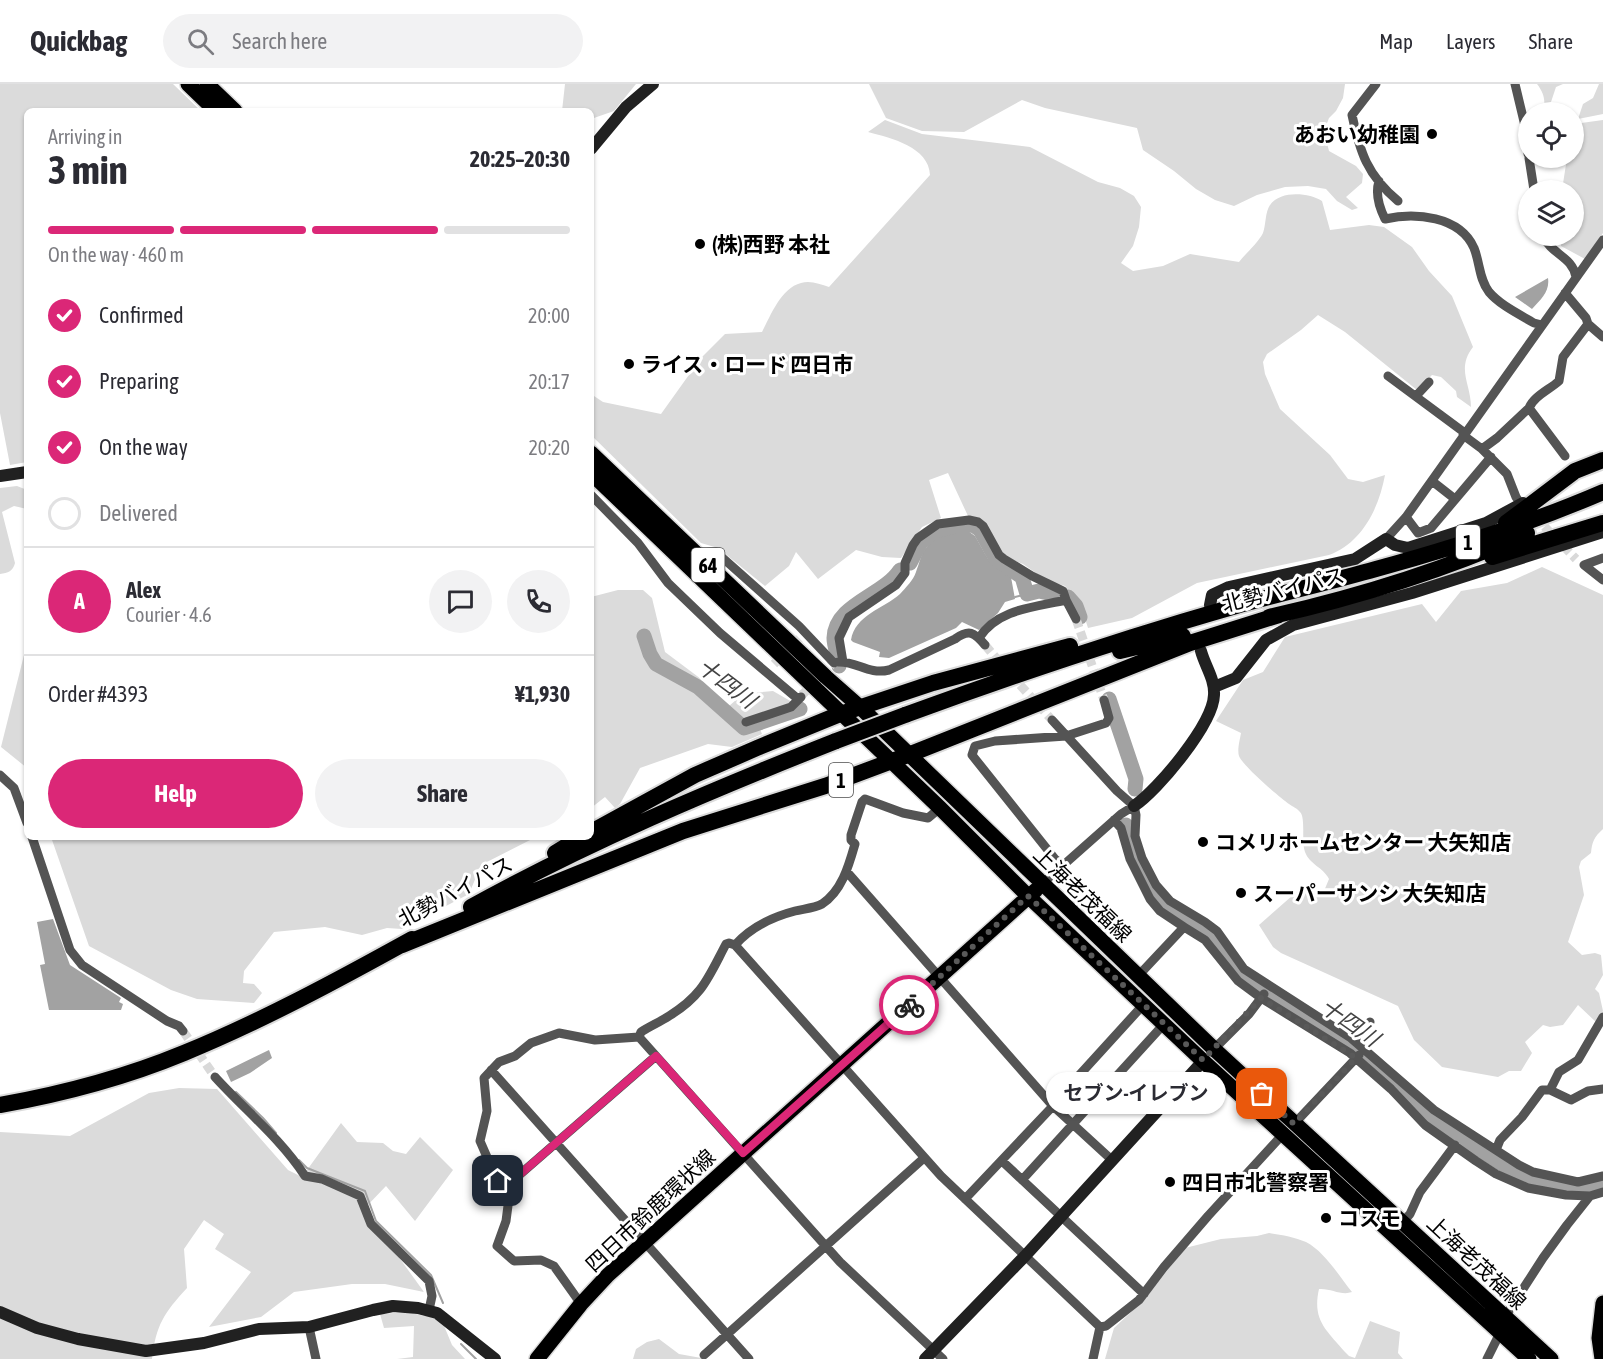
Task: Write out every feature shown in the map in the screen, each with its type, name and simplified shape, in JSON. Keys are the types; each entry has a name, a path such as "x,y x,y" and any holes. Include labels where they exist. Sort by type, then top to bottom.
{"highway":[{"path":"1477,539 1514,518 1575,471 1603,460"},
{"name":"北勢バイパス","path":"0,1105 81,1086 182,1054 232,1032 402,945 508,886 581,851 701,796 836,741 963,694 1134,636 1238,605 1375,570 1477,539 1603,494"},
{"name":"北勢バイパス","path":"963,694 1088,659 1335,601 1475,554 1528,532 1603,494"},
{"path":"1335,601 1603,523"},
{"name":"1","path":"594,830 695,776 757,747 860,707 933,683 1007,663 1238,605"},
{"name":"1","path":"402,945 683,831 825,786 1179,647 1279,615"},
{"name":"1","path":"402,945 576,840"}],"main road":[{"path":"188,84 213,108"},
{"path":"207,84 232,108"},
{"name":"上海老茂福線","path":"594,456 860,707 1138,976 1209,1055 1289,1128 1529,1359"},
{"name":"上海老茂福線","path":"594,476 940,808 1028,896 1164,1024 1209,1055"},
{"name":"四日市鈴鹿環状線","path":"537,1359 581,1304 644,1241 1042,884"},
{"name":"上海老茂福線","path":"1289,1128 1402,1223 1551,1359"},
{"path":"1602,1354 1600,1323 1603,1303"}],"street":[{"path":"594,145 626,107 653,84"},
{"path":"1376,84 1352,115 1359,148 1366,165 1398,201"},
{"path":"1515,84 1519,102"},
{"path":"1379,181 1377,186 1379,207 1384,219 1415,217 1440,220 1457,227 1468,238 1474,249 1482,281 1490,293 1534,323 1542,325"},
{"path":"1210,605 1212,595 1221,590 1347,562 1367,553 1386,539 1406,517 1603,240"},
{"path":"1549,246 1551,250 1570,262 1576,277"},
{"path":"1565,293 1586,318 1588,324 1603,338"},
{"path":"1482,449 1497,438 1544,391 1558,381 1563,357 1588,324"},
{"path":"1388,376 1491,457 1507,474 1518,500"},
{"path":"1416,396 1430,382"},
{"path":"1528,408 1565,456"},
{"path":"1406,517 1418,533 1431,528 1491,457"},
{"path":"0,476 24,472"},
{"path":"1432,481 1455,499"},
{"path":"1386,539 1395,546 1408,548 1486,523 1519,505 1548,493"},
{"path":"594,498 638,543 668,583 720,633 800,697 791,707 746,722"},
{"path":"837,662 839,638 849,617 896,585 905,573 905,563 913,545 918,538 938,524 969,520 978,522 983,526 999,555 1032,576 1063,591 1076,619"},
{"path":"1214,687 1236,678 1266,640 1293,625 1412,593 1603,532"},
{"path":"696,553 716,552 803,635 837,662 880,672 918,657 964,633 971,633 982,642 985,630 1000,616 1066,600"},
{"path":"1603,558 1580,562 1603,580"},
{"path":"1042,884 1114,820 1146,798 1169,774 1205,722 1211,711 1214,687 1201,651"},
{"path":"765,671 774,664"},
{"path":"1063,865 1047,850 972,755 975,746 995,741 1066,736 1109,721 1104,700"},
{"path":"1052,720 1117,791 1134,806 1135,836 1160,911 1205,940 1235,978 1262,997 1360,1051 1425,1125 1496,1174 1519,1185 1554,1193 1590,1196 1603,1192"},
{"path":"0,775 14,788 24,816"},
{"path":"735,945 742,937 772,918 821,904 838,886 847,872 855,844 851,840 851,835 865,799 903,813 928,818 940,808"},
{"path":"1114,820 1121,828 1130,859 1151,888 1210,925 1217,940 1244,969 1270,988 1314,1013 1434,1110 1527,1170 1584,1182 1603,1176"},
{"path":"33,840 70,950 75,957 82,965 167,1021 179,1026 183,1031"},
{"path":"847,872 1053,1105 1113,1161"},
{"path":"1138,976 1184,927"},
{"path":"639,1038 645,1029 668,1018 688,1004 704,987 726,944 735,945 924,1158 1100,1327"},
{"path":"929,1354 1025,1256 1270,988"},
{"path":"965,1199 1144,1004"},
{"path":"1550,1090 1559,1072 1578,1060 1603,1017"},
{"path":"1100,1327 1106,1326 1139,1300 1208,1216 1360,1051 1370,1022"},
{"path":"1022,1180 1164,1024"},
{"path":"581,1304 554,1266 541,1260 514,1261 499,1249 497,1241 506,1221 509,1198 502,1190 480,1141 488,1111 484,1078 499,1062 515,1056 531,1043 559,1033 595,1040 639,1038 826,1246 929,1354 943,1359"},
{"path":"502,1190 656,1056"},
{"path":"491,1070 749,1359"},
{"path":"215,1077 257,1118 305,1176 322,1179 360,1196 371,1224 429,1281 432,1296 429,1310"},
{"path":"1496,1150 1500,1140 1522,1117 1542,1090 1550,1090 1571,1100 1588,1091 1603,1089"},
{"path":"1402,1223 1410,1214 1420,1192 1455,1145"},
{"path":"704,1355 924,1158"},
{"path":"1002,1161 1144,1294"},
{"path":"1505,1317 1542,1258 1590,1196"},
{"path":"0,1312 37,1328 78,1339 146,1351 204,1343 259,1329 309,1327 393,1306 437,1313 495,1359"},
{"path":"309,1327 316,1359"},
{"path":"1093,1359 1100,1327"},
{"path":"1487,1359 1500,1333"}],"shaded area":[{"path":"0,84 173,84 198,108 24,108 24,463 10,465 0,413"},
{"path":"565,84 636,84 614,111 594,118 594,108 562,108"},
{"path":"869,84 1345,84 1343,98 1329,118 1324,131 1329,151 1356,166 1363,174 1362,183 1346,197 1358,208 1352,210 1337,201 1326,189 1308,186 1285,187 1257,195 1234,206 1215,200 1196,189 1143,150 1137,128 1045,108 1022,100 964,132 922,131 886,118"},
{"path":"1537,84 1563,84 1556,87 1551,102 1544,102"},
{"path":"1599,84 1603,84 1603,114 1584,118 1584,103 1593,98"},
{"path":"885,120 922,134 1030,147 1098,182 1120,188 1134,196 1141,207 1139,227 1133,246 1121,263 1133,271 1163,266 1190,254 1239,262 1263,233 1270,205 1275,200 1288,195 1310,196 1322,201 1330,230 1369,225 1384,227 1412,247 1429,271 1452,296 1473,347 1468,355 1465,370 1471,407 1457,397 1456,391 1441,377 1432,375 1417,390 1345,332 1318,315 1267,354 1263,362 1265,374 1280,409 1330,455 1348,479 1363,482 1385,475 1373,512 1360,533 1351,542 1329,555 1197,583 1132,618 1088,628 1081,606 1065,586 1046,580 1023,564 1008,558 979,518 968,516 948,473 929,480 941,518 922,527 901,558 882,557 856,550 818,579 796,552 789,566 765,586 718,548 701,543 594,438 594,396 603,402 661,414 701,358 725,334 762,332 777,303 794,286 808,282 829,287 930,175 928,165 916,151 887,137 868,132"},
{"path":"1603,120 1603,233 1585,259 1561,246 1584,246 1584,180 1564,180 1565,168 1584,168 1584,123"},
{"path":"1548,278 1546,291 1532,309 1515,297"},
{"path":"17,486 24,489 24,508 14,506 2,512 15,563 10,571 0,574 0,488"},
{"path":"968,531 975,536 988,559 1011,577 1015,599 1005,602 998,613 979,630 962,622 956,628 889,658 879,657 880,652 851,640 858,624 864,618 900,594 909,584 924,552 933,540 945,535"},
{"path":"1542,567 1603,595 1603,829 1594,840 1591,853 1581,861 1579,867 1584,895 1568,942 1582,955 1595,953 1601,955 1603,975 1595,989 1599,993 1603,1011 1597,1023 1578,1005 1563,1025 1550,1027 1543,1025 1525,1042 1532,1053 1521,1071 1509,1071 1498,1077 1442,1067 1414,1040 1398,1006 1281,953 1273,947 1259,925 1301,888 1313,893 1324,891 1329,879 1305,852 1303,819 1300,812 1270,789 1239,756 1241,733 1216,721 1243,680 1263,672 1285,637 1422,604 1436,622 1461,591 1507,583"},
{"path":"618,590 643,590 652,598 665,652 701,679 702,685 717,704 729,706 743,694 773,691 799,706 759,727 762,734 732,747 708,744 640,768 620,804 615,808 605,797 594,806 594,596"},
{"path":"24,655 24,766 1,747"},
{"path":"52,840 530,840 481,865 469,894 402,929 387,928 362,935 325,927 274,932 244,971 243,983 254,984 262,993 254,1003 197,999 171,990 89,946"},
{"path":"53,919 70,965 121,998 119,1002 123,1004 121,1010 49,1010 40,965 45,964 37,922"},
{"path":"269,1050 272,1058 250,1073 231,1082 226,1071"},
{"path":"179,1088 217,1089 288,1170 302,1177 341,1123 357,1142 383,1143 393,1151 406,1154 420,1137 453,1170 415,1221 386,1186 364,1209 424,1292 385,1284 352,1284 294,1292 261,1317 209,1327 251,1272 215,1249 224,1234 204,1220 184,1249 187,1288 162,1320 152,1359 0,1359 0,1132 70,1136 149,1093"},
{"path":"1269,1233 1284,1235 1313,1246 1352,1292 1319,1289 1317,1300 1317,1309 1322,1324 1349,1356 1355,1358 1370,1321 1400,1332 1398,1353 1403,1359 1105,1359 1114,1328 1144,1300 1185,1248 1221,1239"},
{"path":"408,1312 424,1316 440,1316 452,1345 465,1359 397,1359 413,1357 414,1326 384,1328 380,1314"},
{"path":"659,1339 679,1354 707,1359 633,1359 636,1349 647,1342"}],"waterway":[{"name":"十四川","path":"910,563 921,542 935,531 955,526 973,525 980,530 996,559 1022,577 1027,594 1039,591 1061,596"},
{"name":"十四川","path":"839,666 834,638 836,626 851,608 883,587 900,570"},
{"path":"1015,597 1027,594"},
{"name":"十四川","path":"1068,597 1076,606 1080,617"},
{"name":"十四川","path":"644,636 656,664 698,687 744,728 800,709"},
{"name":"十四川","path":"1109,699 1136,779 1135,789"},
{"name":"十四川","path":"1126,825 1137,862 1157,898 1166,908 1210,935 1244,979 1356,1050 1436,1122 1526,1178 1582,1188 1603,1182"},
{"path":"236,1092 276,1133"},
{"path":"299,1160 307,1168 365,1191 376,1221 431,1275 443,1303"},
{"path":"461,1344 476,1359"}],"tunnel":[{"path":"1535,517 1576,559"},
{"path":"1076,619 1104,700"},
{"path":"774,664 801,637"},
{"path":"985,645 1002,665"},
{"path":"802,695 832,664"},
{"path":"1011,675 1052,720"},
{"path":"183,1031 215,1077"}],"way so far":[{"path":"909,1005 1028,896 1203,1060 1261,998 1356,1058 1294,1124 1262,1094"}],"place":[{"name":"あおい幼稚園","path":"1432,134"},
{"name":"(株)西野 本社","path":"700,244"},
{"name":"ライス・ロード 四日市","path":"629,364"},
{"name":"コメリホームセンター 大矢知店","path":"1203,842"},
{"name":"スーパーサンシ 大矢知店","path":"1241,893"},
{"name":"セブン-イレブン","path":"1262,1094"},
{"name":"四日市北警察署","path":"1170,1182"},
{"name":"コスモ","path":"1326,1218"}],"route":[{"path":"498,1181 502,1190 656,1056 743,1153 909,1005"}]}
